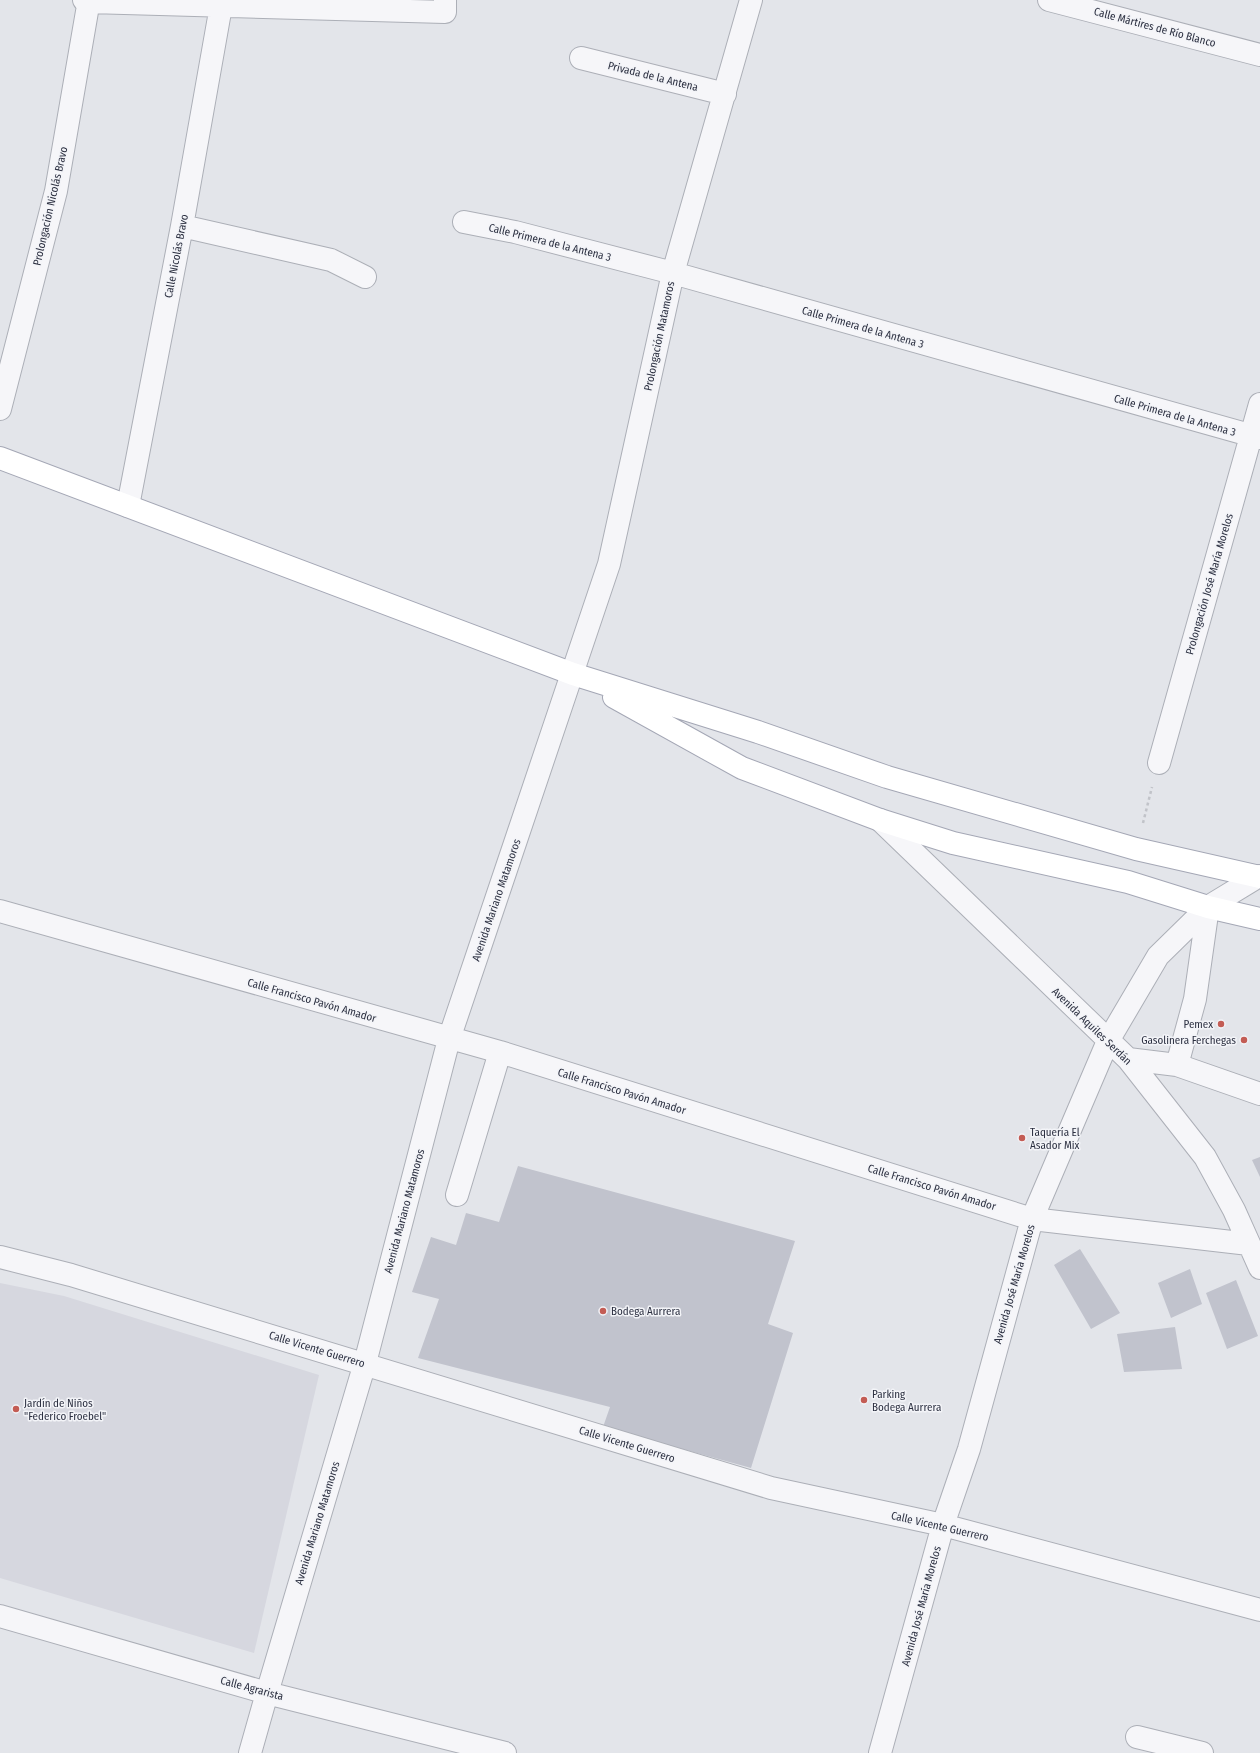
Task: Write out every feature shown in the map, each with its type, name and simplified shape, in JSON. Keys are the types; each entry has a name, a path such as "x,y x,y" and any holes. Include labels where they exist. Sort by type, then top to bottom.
{"main road":[{"path":"0,458 573,674 758,732 887,777 1136,849 1259,877"},
{"path":"573,674 742,768 880,820 953,843 1128,882 1208,907 1260,919"}],"street":[{"name":"Prolongación Matamoros","path":"573,674 609,564 673,273 751,0"},
{"name":"Calle Mártires de Río Blanco","path":"1049,0 1260,55"},
{"path":"87,1 220,6 445,6"},
{"name":"Prolongación Nicolás Bravo","path":"0,409 56,191 87,1"},
{"name":"Calle Nicolás Bravo","path":"128,506 182,226 220,6"},
{"name":"Privada de la Antena","path":"581,58 725,94"},
{"name":"Calle Primera de la Antena 3","path":"464,222 515,232 673,273 1256,437"},
{"path":"182,226 331,260 365,277"},
{"name":"Prolongación José María Morelos","path":"1159,763 1256,437 1260,404"},
{"name":"Avenida Mariano Matamoros","path":"250,1753 365,1363 449,1038 573,674"},
{"name":"Avenida Aquiles Serdán","path":"880,820 1128,1059 1205,1158 1234,1210 1260,1268"},
{"name":"Avenida José María Morelos","path":"880,1753 943,1525 969,1449 1032,1219 1108,1041 1158,956 1208,907 1259,877"},
{"path":"1177,1066 1195,999 1208,907"},
{"name":"Calle Francisco Pavón Amador","path":"0,911 500,1052 1032,1219 1249,1244"},
{"path":"457,1195 500,1052"},
{"path":"1128,1059 1177,1066 1260,1094"},
{"name":"Calle Vicente Guerrero","path":"0,1257 70,1275 365,1363 771,1488 943,1525 1260,1610"},
{"name":"Calle Agrarista","path":"0,1616 267,1693 505,1753"},
{"path":"1137,1737 1202,1753"}],"shaded area":[{"path":"0,1283 64,1296 319,1375 254,1653 0,1578"}],"building":[{"path":"1260,1157 1260,1177 1252,1160"},
{"name":"Bodega Aurrera","path":"518,1166 795,1241 768,1324 793,1333 751,1468 603,1427 610,1407 418,1358 439,1299 412,1292 431,1237 456,1245 466,1213 499,1222"},
{"path":"1080,1249 1120,1313 1091,1329 1054,1265"},
{"path":"1190,1269 1202,1304 1171,1318 1158,1283"},
{"path":"1236,1280 1258,1336 1227,1349 1206,1293"},
{"path":"1175,1327 1182,1369 1124,1372 1117,1334"}],"place":[{"name":"Pemex","path":"1221,1024"},
{"name":"Gasolinera Ferchegas","path":"1244,1040"},
{"name":"Taquería El Asador Mix","path":"1022,1138"},
{"name":"Bodega Aurrera","path":"603,1311"},
{"name":"Parking Bodega Aurrera","path":"864,1400"},
{"name":"Jardín de Niños \"Federico Froebel\"","path":"16,1409"}]}
